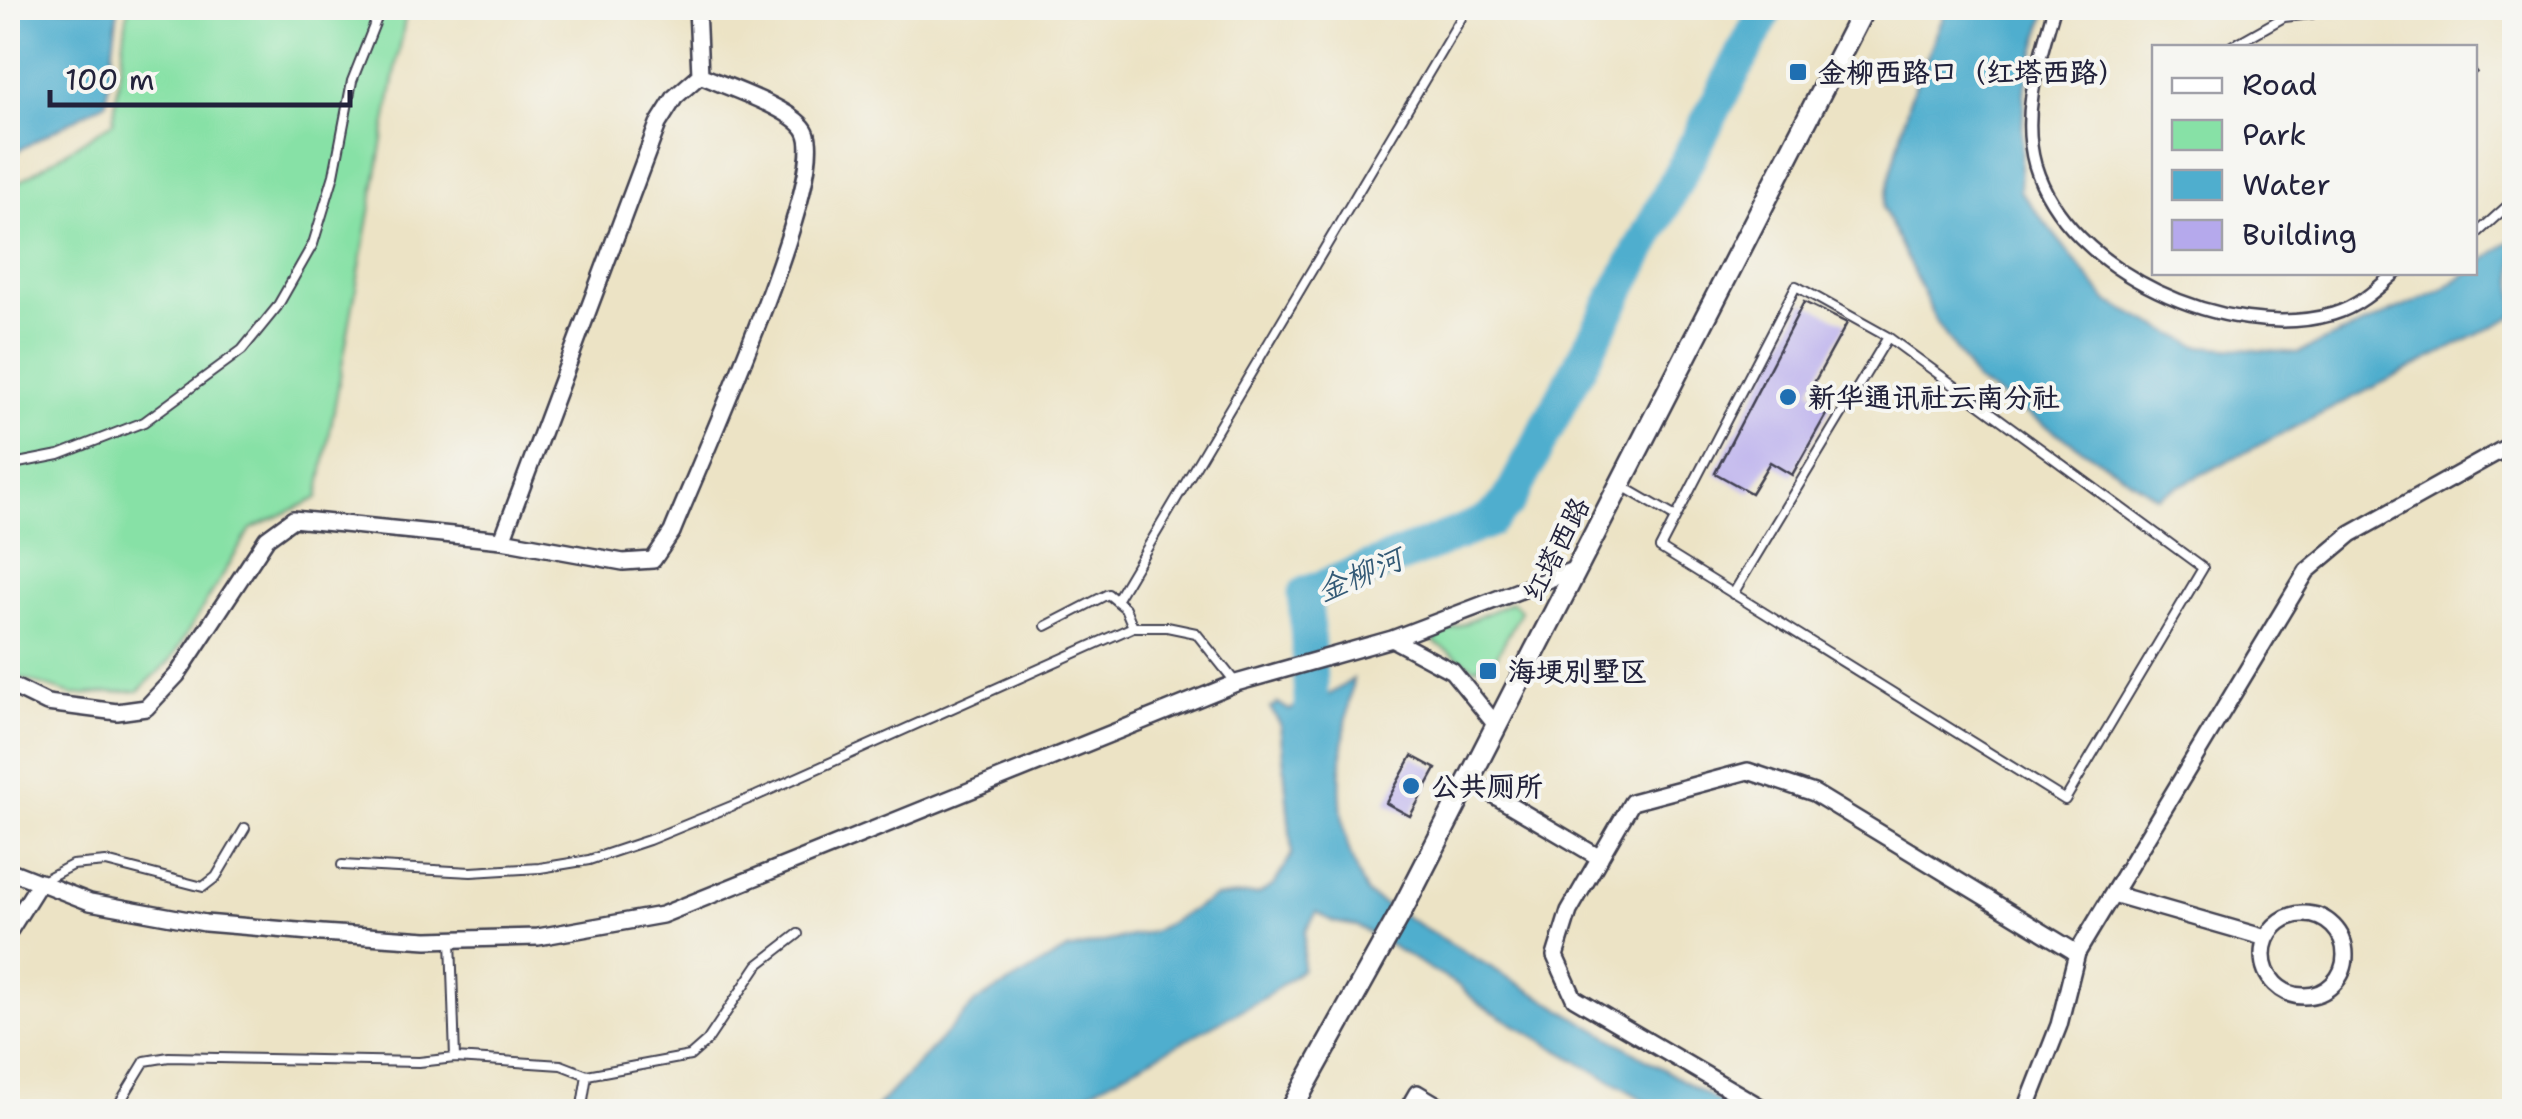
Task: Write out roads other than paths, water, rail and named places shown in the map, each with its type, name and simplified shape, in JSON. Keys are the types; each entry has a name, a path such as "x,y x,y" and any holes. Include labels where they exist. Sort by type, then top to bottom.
{"street":[{"path":"502,540 658,124 675,98 700,75 698,8"},
{"name":"红塔西路","path":"1290,1112 1401,912 1864,8"},
{"path":"2054,8 2030,94 2034,161 2042,182 2082,241 2138,282 2172,298 2258,320 2333,314 2363,300 2392,275"},
{"path":"9,689 47,703 117,712 146,708 176,675 267,538 293,519 502,540 623,562 653,560 679,514 781,267 811,154 806,131 794,117 700,75"},
{"path":"2024,1112 2059,1025 2077,953 2307,571 2351,534 2514,443"},
{"path":"8,870 90,902 206,924 451,940 538,937 662,916 1236,683 1392,640 1576,569"},
{"path":"1392,640 1452,670 1496,725"},
{"path":"1769,1112 1574,998 1555,956 1569,911 1632,802 1748,771 1814,793 2077,953"},
{"path":"1468,780 1600,858"},
{"path":"8,933 40,882"},
{"path":"2113,894 2266,938"},
{"path":"2296,914 2322,917 2341,934 2346,960 2342,972 2334,984 2308,997 2280,990 2264,966 2266,938 2274,926 2296,914"},
{"path":"1406,1112 1417,1093 1448,1112"}],"lane":[{"path":"8,465 59,455 144,422 242,350 254,336 277,306 313,244 334,175 352,81 382,8"},
{"path":"1117,599 1467,8"},
{"path":"2234,45 2284,17 2312,14 2323,8"},
{"path":"2477,233 2514,200"},
{"path":"1796,286 1888,337 2203,568 2065,800 1660,548 1796,286"},
{"path":"1733,594 1888,337"},
{"path":"1620,484 1674,516"},
{"path":"1046,626 1108,594 1125,608 1133,628"},
{"path":"342,865 471,872 540,868 589,860 756,796 1133,628 1167,627 1196,633 1236,683"},
{"path":"40,882 72,865 106,862 202,887 216,877 246,828"},
{"path":"114,1112 145,1061 169,1057 419,1062 454,1058 561,1065 587,1075 690,1056 707,1041 758,965 798,934"},
{"path":"451,940 454,1058"},
{"path":"581,1112 587,1075"}],"water":[{"path":"8,8 118,8 106,102 8,156"},
{"path":"1947,8 2047,8 2024,92 2020,191 2108,302 2198,346 2298,353 2442,290 2464,275 2477,275 2477,266 2514,238 2514,316 2157,497 1976,381 1937,323 1883,207 1909,101"},
{"path":"1353,679 1340,788 1347,841 1367,894 1734,1111 1663,1111 1479,1004 1459,986 1357,926 1333,922 1317,912 1305,932 1302,969 1264,998 1053,1111 872,1112 976,1002 1067,950 1154,931 1215,897 1258,894 1274,885 1292,854 1280,724 1270,708 1278,703 1289,710 1324,698"}],"waterway":[{"name":"金柳河","path":"1314,750 1305,594 1489,521 1508,502 1767,8"}],"place":[{"name":"金柳西路口（红塔西路）","path":"1798,72"},
{"name":"新华通讯社云南分社","path":"1788,397"},
{"name":"海埂别墅区","path":"1488,671"},
{"name":"公共厕所","path":"1411,786"}]}
